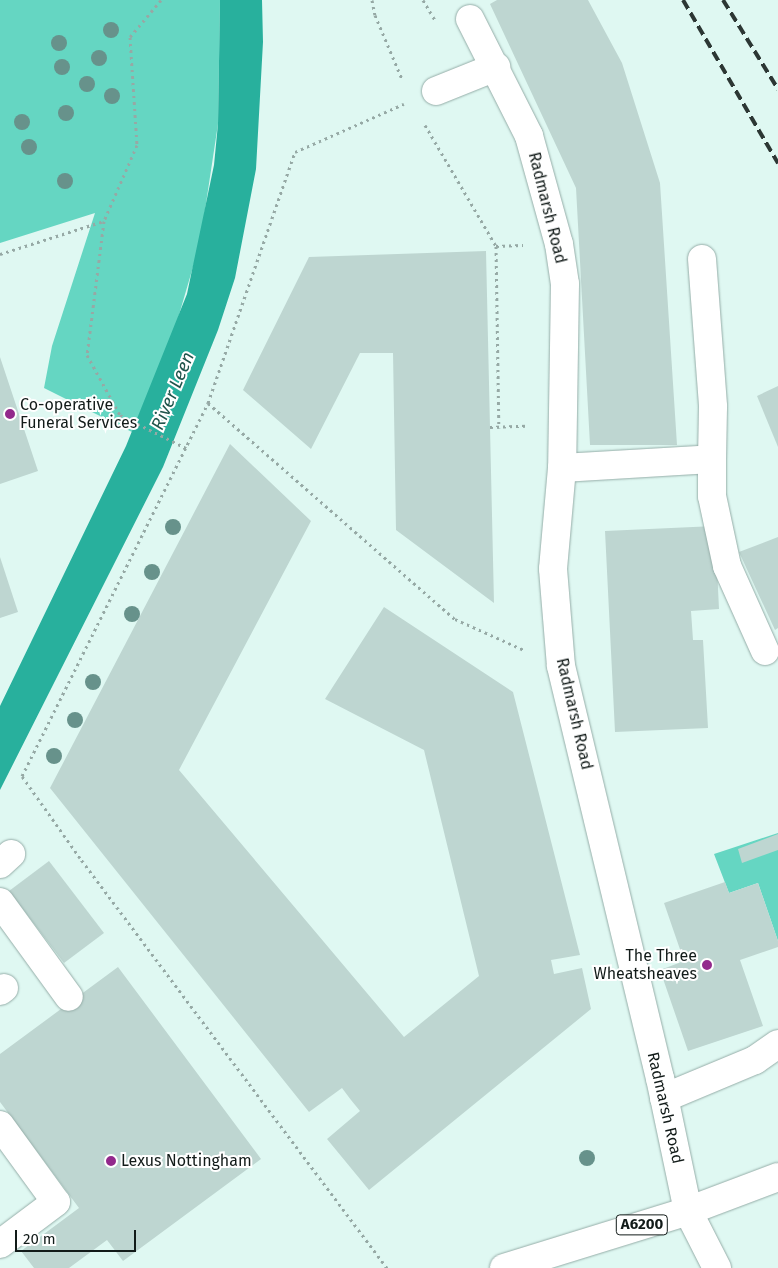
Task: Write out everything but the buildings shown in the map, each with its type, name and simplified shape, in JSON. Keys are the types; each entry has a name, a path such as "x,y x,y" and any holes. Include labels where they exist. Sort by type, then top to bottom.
{"street":[{"name":"Radmarsh Road","path":"470,19 496,67 529,136 559,244 564,284 562,468 553,569 561,666 664,1098 688,1211 717,1268"},
{"path":"423,96 496,67"},
{"path":"702,259 713,407 712,496 726,566 765,651"},
{"path":"562,468 712,459"},
{"path":"0,902 69,997"},
{"path":"664,1098 755,1060 778,1044"},
{"path":"0,1125 56,1202 0,1244"},
{"name":"A6200","path":"504,1268 688,1211 778,1177"}],"path":[{"path":"161,0 130,37 137,145 104,222 87,355 120,415 186,448"},
{"path":"372,0 375,15 404,83"},
{"path":"388,1268 80,858 22,776 208,403 295,152 423,96"},
{"path":"421,118 496,246 499,428"},
{"path":"0,254 104,222"},
{"path":"208,403 455,620 561,666"}],"shaded area":[{"path":"0,0 220,0 218,124 200,243 174,332 132,432 44,388 52,346 95,213 0,243"},
{"path":"778,833 778,941 758,883 729,893 714,854"}],"water":[{"name":"River Leen","path":"220,0 262,0 263,42 256,169 235,278 218,330 163,467 0,790 0,706 126,446 187,294 214,165 218,124"}],"railway":[{"path":"683,0 778,163"},
{"path":"723,0 778,89"}],"place":[{"name":"Co-operative Funeral Services","path":"10,414"},
{"name":"The Three Wheatsheaves","path":"707,965"},
{"name":"Lexus Nottingham","path":"111,1161"}]}
